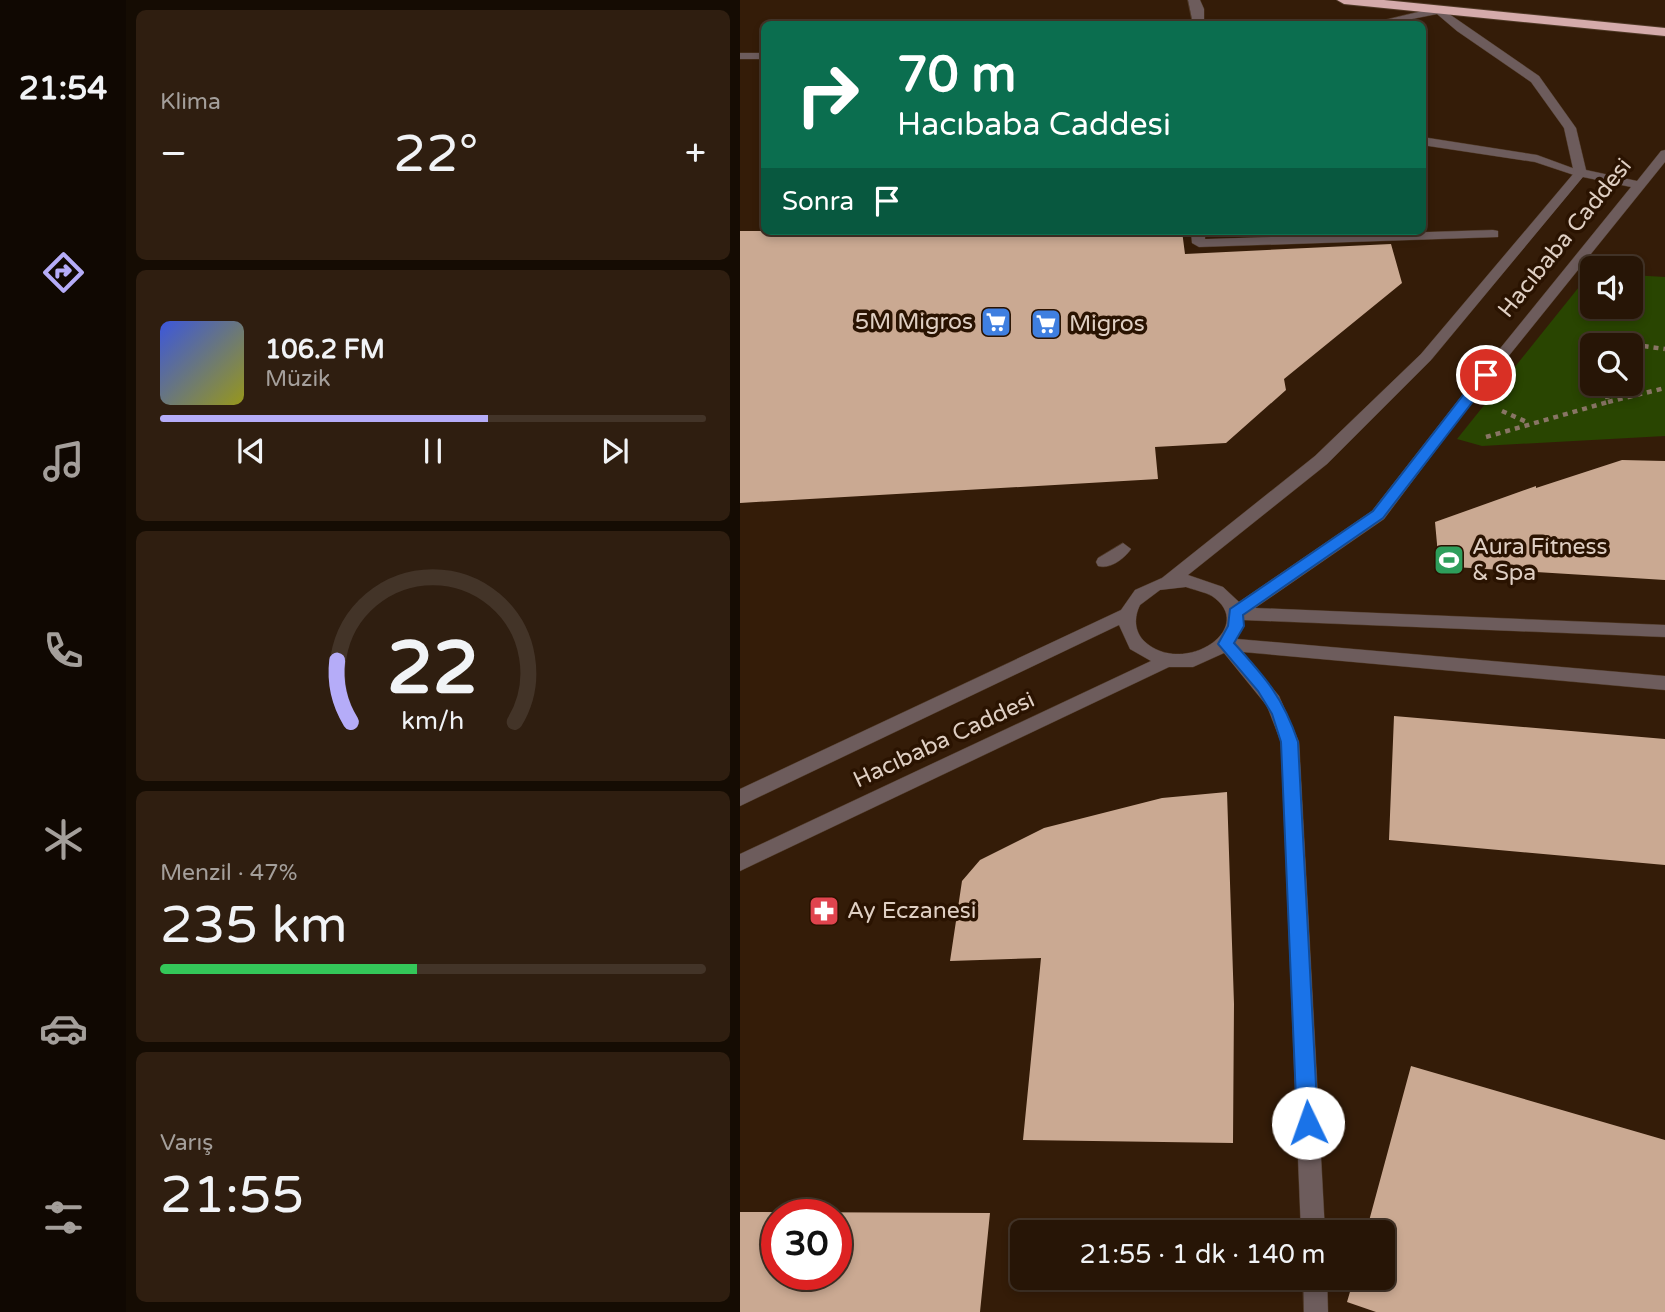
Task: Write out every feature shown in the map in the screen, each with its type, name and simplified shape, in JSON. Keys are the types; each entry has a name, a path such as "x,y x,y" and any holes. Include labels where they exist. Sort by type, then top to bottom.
{"highway":[{"path":"1344,0 1440,5 1665,32"}],"street":[{"path":"1194,0 1199,21"},
{"path":"1384,21 1440,5 1461,29 1535,79 1570,128 1580,173"},
{"path":"740,56 761,56"},
{"path":"1426,142 1537,159 1580,173 1640,185"},
{"name":"Hacıbaba Caddesi","path":"1235,613 1378,515 1469,396 1665,154"},
{"path":"1168,582 1320,460 1426,357 1580,173"},
{"path":"1198,235 1199,243 1493,234"},
{"path":"1104,562 1123,549"},
{"path":"1168,582 1203,584 1229,601 1235,613 1236,626 1226,644 1205,657 1187,661 1151,656 1138,647 1129,634 1125,621 1138,596 1151,587 1168,582"},
{"path":"1235,613 1665,631"},
{"path":"740,798 1127,614"},
{"path":"1226,644 1665,683"},
{"path":"1226,644 1264,687 1280,712 1290,742 1312,1220"},
{"name":"Hacıbaba Caddesi","path":"740,863 1169,660"},
{"path":"1315,1290 1316,1312"}],"path":[{"path":"1643,346 1665,349"},
{"path":"1486,437 1665,388"},
{"path":"1607,396 1608,402"}],"green space":[{"path":"1643,276 1665,277 1665,436 1482,446 1457,439 1580,286 1580,319 1643,319"}],"building":[{"name":"Migros","path":"740,231 761,231 761,235 1183,235 1185,254 1391,244 1402,283 1284,379 1286,390 1226,443 1155,447 1158,479 740,503"},
{"path":"1622,460 1665,461 1665,580 1439,566 1435,522 1536,486"},
{"path":"1394,716 1665,739 1665,865 1389,840"},
{"path":"1227,792 1234,1004 1233,1143 1023,1140 1041,958 950,961 962,881 980,860 1044,828 1162,798"},
{"path":"1411,1066 1665,1140 1665,1312 1376,1312 1347,1302 1350,1290 1395,1290 1395,1220 1369,1220"},
{"path":"740,1212 761,1212 761,1290 852,1290 852,1212 990,1213 980,1312 740,1312"}],"place":[{"name":"5M Migros","path":"996,322"},
{"name":"Migros","path":"1046,324"},
{"name":"Aura Fitness & Spa","path":"1449,560"},
{"name":"Ay Eczanesi","path":"824,911"}],"route":[{"path":"1308,1123 1290,742 1280,712 1264,687 1226,644 1236,626 1235,613 1378,515 1486,375"}]}
